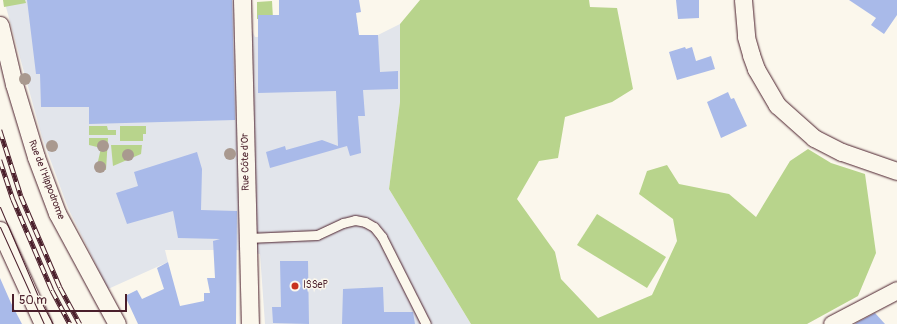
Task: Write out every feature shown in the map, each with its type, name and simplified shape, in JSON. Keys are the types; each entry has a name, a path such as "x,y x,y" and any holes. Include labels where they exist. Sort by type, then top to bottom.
{"street":[{"name":"Rue Côte d'Or","path":"242,0 250,324"},
{"path":"743,0 746,37 751,55 756,69 777,105 814,138 842,152 897,171"},
{"name":"Rue de l'Hippodrome","path":"0,25 14,84 36,157 57,213 117,324"},
{"path":"1,235 43,324"},
{"path":"832,324 897,290"}],"lane":[{"path":"248,238 318,236 343,223 355,220 365,222 374,227 382,237 426,324"}],"shaded area":[{"path":"4,0 237,0 255,37 378,35 400,24 400,102 389,189 471,324 265,324 260,254 237,250 165,250 168,262 108,289 68,208 42,137"}],"green space":[{"path":"3,0 25,0 26,3 4,7"},
{"path":"420,0 589,0 590,7 617,8 633,89 612,102 565,117 558,158 539,161 517,199 555,252 561,279 598,318 652,295 677,241 673,219 639,194 647,171 667,165 679,184 729,194 756,217 790,161 808,149 831,163 865,174 876,253 858,296 807,324 471,324 389,189 400,102 400,24"},
{"path":"272,1 273,19 257,19 257,2"},
{"path":"89,126 107,126 108,130 116,130 116,135 89,135"},
{"path":"120,126 146,126 146,134 143,134 143,141 120,141"},
{"path":"89,138 108,138 106,170 96,170 101,148 89,145"},
{"path":"111,145 142,145 141,154 113,166"},
{"path":"597,214 666,257 647,288 577,245"}],"building":[{"path":"27,0 232,0 235,120 89,124 89,107 41,107 40,74 36,74"},
{"path":"279,0 359,0 361,12 356,13 359,35 378,35 380,72 398,71 398,89 363,90 365,116 358,116 361,153 350,156 347,146 270,168 266,152 285,146 286,150 322,140 338,146 336,91 258,93 258,15 279,15"},
{"path":"676,0 699,0 699,18 678,19"},
{"path":"849,0 897,0 897,15 884,34 871,25 876,18"},
{"path":"685,47 686,49 692,47 696,61 711,56 715,69 677,80 669,52"},
{"path":"728,92 731,99 734,98 747,126 721,138 707,102"},
{"path":"197,152 202,169 201,210 237,211 236,324 138,324 125,296 137,290 142,299 164,289 157,268 168,262 180,306 204,301 204,293 210,293 207,278 215,278 213,241 220,239 178,238 173,211 127,224 116,193 138,186 134,172"},
{"name":"ISSeP","path":"280,261 308,261 309,324 273,323 272,307 281,307"},
{"path":"0,278 11,303 22,324 0,324"},
{"name":"ISSeP","path":"383,287 384,312 413,312 415,324 342,324 343,289"},
{"path":"875,313 885,324 855,324 856,323"}],"tram line":[{"path":"0,207 38,296 53,324"},
{"path":"0,227 44,324"}],"railway":[{"path":"0,130 21,196 60,287 80,324"},
{"path":"0,160 13,199 52,290 70,324"}],"place":[{"name":"ISSeP","path":"295,286"}]}
